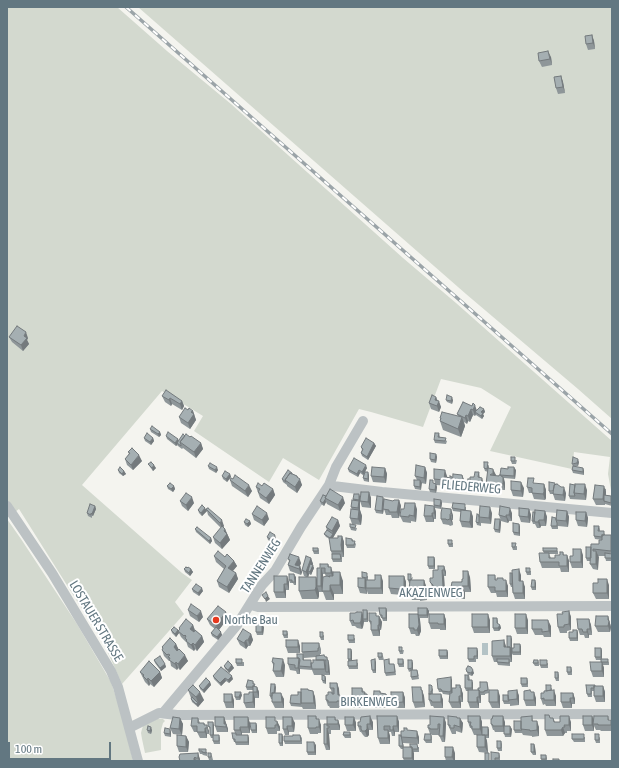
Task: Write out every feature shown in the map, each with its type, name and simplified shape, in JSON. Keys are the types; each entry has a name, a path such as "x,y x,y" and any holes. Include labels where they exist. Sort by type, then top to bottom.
{"street":[{"name":"TANNENWEG","path":"163,713 237,625 262,586 275,571 301,527 329,485 336,468 363,421"},
{"name":"FLIEDERWEG","path":"329,485 382,492 612,513"},
{"name":"LOSTAUER STRASSE","path":"7,506 52,573 111,671 118,687 138,761"},
{"name":"AKAZIENWEG","path":"251,605 258,607 612,606"},
{"name":"BIRKENWEG","path":"129,728 159,713 177,715 612,714"}],"shaded area":[{"path":"7,7 117,7 231,104 403,258 612,441 612,496 608,474 610,457 574,452 572,469 490,451 511,407 481,388 441,379 423,427 359,409 319,480 283,458 269,482 194,431 203,416 162,391 82,485 182,573 192,580 175,602 184,614 122,684 104,644 19,509 7,518"},
{"path":"138,7 612,7 612,419 466,294"},
{"path":"7,519 77,624 111,682 123,718 133,761 7,761"},
{"path":"482,643 488,643 488,655 482,655"},
{"path":"157,719 163,719 165,721 161,730 161,750 145,753 141,733 143,726"}],"building":[{"path":"592,35 593,43 586,44 585,36"},
{"path":"548,51 550,59 539,61 538,53"},
{"path":"561,76 563,87 556,88 554,77"},
{"path":"17,326 26,332 24,336 27,338 21,345 9,337"},
{"path":"166,390 182,401 180,404 170,398 169,400 162,396"},
{"path":"432,395 436,397 435,400 439,401 437,406 429,403"},
{"path":"447,395 452,397 451,401 446,400"},
{"path":"463,402 472,406 473,403 475,405 473,410 471,409 468,416 466,415 465,418 457,414"},
{"path":"480,407 484,409 481,412 483,413 481,416 475,412"},
{"path":"185,408 188,410 189,408 194,414 188,423 179,417"},
{"path":"442,412 462,417 458,429 440,421"},
{"path":"152,426 160,432 158,434 150,429"},
{"path":"168,432 178,439 175,443 166,436"},
{"path":"147,433 153,438 150,442 144,438"},
{"path":"435,433 439,433 438,437 446,438 445,441 434,440"},
{"path":"183,434 185,436 180,442 181,446 177,443"},
{"path":"186,434 201,443 194,452 180,442"},
{"path":"366,438 374,443 367,457 361,453 363,449 361,447"},
{"path":"132,448 139,455 131,465 125,459 130,453 128,452"},
{"path":"430,453 436,454 435,460 430,459"},
{"path":"511,457 515,457 515,461 511,461"},
{"path":"573,457 578,459 577,463 572,464"},
{"path":"354,458 366,465 362,472 359,470 357,474 348,469"},
{"path":"151,462 154,465 152,468 148,464"},
{"path":"484,462 488,462 487,469 484,468"},
{"path":"210,463 217,467 215,470 208,466"},
{"path":"416,465 425,467 424,478 415,476"},
{"path":"573,466 583,468 583,472 572,470"},
{"path":"120,467 124,471 122,474 118,470"},
{"path":"372,467 385,468 384,477 371,476"},
{"path":"508,467 514,467 514,476 500,475 501,468 508,469"},
{"path":"488,468 493,469 493,474 490,475 501,475 503,477 503,484 486,484"},
{"path":"434,469 445,470 444,480 434,479"},
{"path":"288,470 292,474 290,473 285,480 286,482 282,479"},
{"path":"225,471 230,474 226,479 222,476"},
{"path":"365,472 368,472 368,479 363,478"},
{"path":"475,472 479,472 478,477 482,478 481,485 470,484 470,477 474,477"},
{"path":"290,473 300,479 295,487 285,480"},
{"path":"453,474 462,475 463,479 461,486 452,485"},
{"path":"235,475 249,485 245,491 230,480 231,478 233,479"},
{"path":"450,476 452,477 452,482 445,483 446,477 450,478"},
{"path":"528,478 534,478 533,483 544,484 543,494 532,493 532,488 527,487"},
{"path":"468,479 470,479 470,486 467,486"},
{"path":"414,480 420,480 420,487 414,486"},
{"path":"430,480 433,480 433,483 436,484 435,490 429,489"},
{"path":"511,481 521,482 521,491 511,490"},
{"path":"549,482 555,483 553,491 549,491"},
{"path":"170,483 174,486 171,489 167,486"},
{"path":"258,483 262,486 264,483 273,489 266,498 258,492 260,489 256,487"},
{"path":"557,484 564,487 563,495 553,494 554,485"},
{"path":"570,484 575,485 575,496 569,496"},
{"path":"575,484 585,484 584,494 574,493"},
{"path":"595,485 604,486 603,499 593,499"},
{"path":"330,489 343,497 338,505 325,498"},
{"path":"361,492 369,492 368,502 360,501"},
{"path":"186,493 192,497 186,505 180,501"},
{"path":"354,494 359,494 359,500 353,499"},
{"path":"323,495 326,496 326,498 323,503 320,501"},
{"path":"604,495 611,496 611,503 604,501"},
{"path":"377,496 383,497 382,511 375,510"},
{"path":"384,499 393,501 399,500 397,512 389,512 389,510 383,509"},
{"path":"434,499 441,500 440,506 434,505"},
{"path":"352,500 359,501 358,508 351,507"},
{"path":"405,503 415,503 414,516 400,516 401,509 404,509"},
{"path":"453,503 465,504 465,510 452,508"},
{"path":"90,504 95,506 91,515 87,513"},
{"path":"202,505 205,508 201,513 198,510"},
{"path":"425,505 434,506 434,513 432,513 432,516 424,516"},
{"path":"257,506 267,513 262,520 252,514"},
{"path":"480,506 490,507 489,518 479,517"},
{"path":"500,506 510,508 509,515 506,515 506,517 499,515"},
{"path":"208,508 222,520 220,523 206,509"},
{"path":"442,508 451,509 450,519 441,519"},
{"path":"519,508 529,509 528,517 519,516"},
{"path":"351,509 359,510 358,519 350,518"},
{"path":"461,510 471,511 469,522 460,521"},
{"path":"535,510 545,511 544,520 535,522"},
{"path":"557,510 567,511 566,521 556,520"},
{"path":"533,512 535,512 534,521 532,521"},
{"path":"576,512 586,512 585,521 576,520"},
{"path":"477,514 479,515 479,523 476,522"},
{"path":"332,517 338,520 332,531 326,527"},
{"path":"552,517 556,518 557,526 551,526"},
{"path":"246,519 250,521 247,524 244,522"},
{"path":"495,519 500,519 499,530 494,529"},
{"path":"513,523 519,524 519,533 513,532"},
{"path":"350,524 356,525 355,528 350,527"},
{"path":"222,526 227,534 220,543 213,537"},
{"path":"594,526 599,526 598,531 604,531 604,535 602,535 602,537 594,536"},
{"path":"197,527 211,538 209,541 195,529"},
{"path":"327,530 333,534 330,538 324,534"},
{"path":"270,532 275,535 272,540 267,537"},
{"path":"602,535 611,535 611,551 593,549 593,551 596,551 596,564 590,564 591,544 599,544 599,540 602,540"},
{"path":"338,536 342,536 342,551 331,551 329,538 338,538"},
{"path":"346,538 355,541 354,545 346,545"},
{"path":"448,540 452,540 452,544 448,544"},
{"path":"512,543 516,543 515,547 512,547"},
{"path":"586,547 591,547 591,558 586,558"},
{"path":"313,548 318,548 318,551 313,551"},
{"path":"543,548 557,548 557,551 543,551"},
{"path":"573,549 581,549 581,562 570,562 570,556 573,556"},
{"path":"218,551 225,557 227,554 234,561 228,568 236,573 227,587 217,581 226,566 214,556"},
{"path":"560,552 563,552 563,555 567,555 567,566 559,566 559,562 540,562 539,553 549,553 549,558 555,558 555,555 560,555"},
{"path":"605,553 612,554 612,558 605,558"},
{"path":"290,554 299,557 295,565 300,566 299,569 288,565"},
{"path":"332,554 340,554 341,559 332,559"},
{"path":"306,556 311,558 306,572 302,570"},
{"path":"428,557 434,557 434,566 428,566"},
{"path":"310,564 313,565 310,572 308,571"},
{"path":"320,564 328,564 328,567 331,567 331,573 325,573 325,568 321,568 321,586 317,586 317,568 320,568"},
{"path":"438,566 444,566 444,570 442,570 443,587 436,588 433,587 430,582 430,578 433,578 433,570 438,570"},
{"path":"186,567 191,569 189,573 184,569"},
{"path":"526,568 530,568 530,572 526,572"},
{"path":"519,569 519,581 523,581 523,593 513,593 512,570"},
{"path":"463,571 468,571 468,586 462,586 463,593 452,593 452,582 462,582"},
{"path":"333,572 340,572 340,585 330,585 330,591 322,591 323,577 333,576"},
{"path":"362,572 367,573 367,578 362,577"},
{"path":"510,573 512,573 512,584 510,584"},
{"path":"289,574 294,574 295,582 289,580"},
{"path":"408,574 411,574 411,580 408,580"},
{"path":"375,575 381,575 381,588 366,588 366,580 375,580"},
{"path":"488,575 495,575 495,580 497,580 497,578 503,578 503,580 506,580 506,591 495,591 495,587 488,587"},
{"path":"274,576 287,576 287,584 284,584 284,592 274,592"},
{"path":"389,576 404,576 404,588 389,588"},
{"path":"299,577 316,577 315,590 299,591"},
{"path":"358,578 365,578 365,588 358,587"},
{"path":"598,579 607,579 607,593 593,593 593,583 598,583"},
{"path":"410,580 424,580 424,594 410,594"},
{"path":"532,580 535,580 535,587 531,587"},
{"path":"196,584 202,588 198,593 192,589"},
{"path":"266,592 268,596 265,599 262,595"},
{"path":"191,604 201,611 197,616 188,610"},
{"path":"218,606 226,612 216,625 207,619"},
{"path":"379,608 386,608 386,618 382,618"},
{"path":"418,608 427,608 427,615 418,615"},
{"path":"363,610 367,610 367,619 363,619"},
{"path":"569,611 569,624 564,625 564,627 558,627 557,614 563,614 562,612"},
{"path":"362,612 360,623 354,623 353,620 350,621 350,613"},
{"path":"369,613 376,613 376,616 379,616 378,630 371,630"},
{"path":"409,614 418,614 419,625 417,630 414,630 414,628 409,628"},
{"path":"429,614 444,614 444,624 429,623"},
{"path":"472,614 488,614 488,627 472,627"},
{"path":"515,614 526,614 526,628 515,628"},
{"path":"596,616 608,616 608,626 595,626"},
{"path":"493,618 497,618 497,623 500,625 498,628 493,628"},
{"path":"186,619 193,625 190,629 194,632 195,630 202,636 195,645 193,643 191,645 186,641 186,636 178,631"},
{"path":"577,619 589,619 590,629 587,629 587,632 583,632 582,629 578,629"},
{"path":"532,620 548,620 549,631 542,632 542,629 532,629"},
{"path":"256,624 262,624 262,632 256,632"},
{"path":"174,627 178,630 175,634 171,630"},
{"path":"216,627 221,632 217,637 211,633"},
{"path":"243,629 251,634 248,640 244,643 237,639"},
{"path":"573,630 577,630 577,638 569,638 569,632 573,632"},
{"path":"283,631 287,631 287,635 283,635"},
{"path":"320,632 323,632 323,637 320,637"},
{"path":"348,635 354,635 354,640 348,640"},
{"path":"507,636 511,636 511,650 510,647 507,647"},
{"path":"170,638 176,644 174,647 177,651 179,649 185,655 178,664 176,662 175,664 169,660 170,658 168,657 170,655 167,655 162,650 162,647"},
{"path":"286,640 298,640 298,647 286,647"},
{"path":"504,640 504,647 510,647 510,656 492,656 492,641"},
{"path":"302,643 319,643 318,651 302,652"},
{"path":"514,644 520,644 520,652 512,652"},
{"path":"399,647 402,647 402,651 399,651"},
{"path":"468,648 477,648 477,656 474,656 474,659 468,659"},
{"path":"595,648 601,648 601,657 595,657"},
{"path":"348,649 351,649 351,659 348,659"},
{"path":"439,650 447,650 447,656 439,656"},
{"path":"378,653 382,653 382,657 378,657"},
{"path":"297,654 303,654 303,660 311,660 311,667 299,666 300,660 297,658"},
{"path":"324,655 328,660 328,672 326,672 326,660 316,660 316,656"},
{"path":"160,656 165,664 160,668 154,660"},
{"path":"273,658 283,659 281,671 273,671"},
{"path":"288,658 299,658 298,668 295,668 295,665 288,664"},
{"path":"236,659 242,659 242,663 236,663"},
{"path":"375,659 375,670 372,670 371,660"},
{"path":"389,659 389,664 394,664 395,672 385,673 384,660"},
{"path":"398,659 403,659 403,664 398,664"},
{"path":"497,659 509,659 509,663 497,662"},
{"path":"601,659 608,659 608,662 601,662"},
{"path":"313,660 324,660 325,669 312,669 311,663 313,663"},
{"path":"357,660 357,666 348,666 348,661"},
{"path":"408,660 412,660 412,668 408,669"},
{"path":"534,660 538,660 538,663 533,663"},
{"path":"540,660 547,660 547,665 540,665"},
{"path":"149,661 160,672 151,681 148,678 147,680 140,672"},
{"path":"228,661 232,665 228,670 224,666"},
{"path":"590,662 602,662 602,671 591,671"},
{"path":"468,666 473,670 471,673 467,672 466,669"},
{"path":"221,667 232,676 228,680 225,678 220,683 213,676"},
{"path":"567,667 571,667 571,672 567,672"},
{"path":"411,670 417,670 418,676 411,677"},
{"path":"555,672 558,672 558,678 555,678"},
{"path":"322,675 325,676 325,681 322,680"},
{"path":"465,675 468,675 468,680 472,680 472,688 465,688"},
{"path":"451,677 450,692 438,689 437,679"},
{"path":"206,678 210,682 203,690 199,686"},
{"path":"521,678 527,678 527,684 521,684"},
{"path":"248,680 253,681 253,684 255,684 253,687 246,687"},
{"path":"480,682 487,682 488,690 480,692 478,690 478,688 480,688"},
{"path":"330,683 337,683 340,701 328,702 328,700 326,700 326,695 328,695 328,692 332,692 332,694 334,694 334,688 330,688"},
{"path":"271,684 275,684 274,693 270,696"},
{"path":"193,685 200,692 196,697 188,690"},
{"path":"429,685 432,686 431,694 429,694"},
{"path":"456,685 460,685 461,688 459,702 449,702 452,688 456,688"},
{"path":"546,685 551,685 551,690 546,691"},
{"path":"586,685 595,685 594,688 591,688 591,694 587,694"},
{"path":"253,686 257,687 257,692 253,692"},
{"path":"594,686 603,686 603,696 594,696"},
{"path":"412,687 421,687 423,702 413,702"},
{"path":"352,688 362,688 362,692 367,694 367,698 362,698 362,702 352,702"},
{"path":"301,689 313,691 314,703 301,703"},
{"path":"468,690 479,690 477,702 468,702"},
{"path":"489,690 498,690 498,702 489,702"},
{"path":"517,690 517,699 508,700 508,691"},
{"path":"530,690 531,692 534,692 534,700 524,700 524,691"},
{"path":"554,690 554,700 544,700 544,698 541,699 541,693 544,693 544,691"},
{"path":"374,691 380,691 380,693 386,694 386,699 384,699 383,702 373,702"},
{"path":"235,692 241,692 239,697 235,697"},
{"path":"253,692 253,702 244,703 244,694"},
{"path":"298,692 301,692 301,704 290,703 291,695 298,695"},
{"path":"391,692 403,692 403,702 392,703"},
{"path":"272,693 281,693 282,702 272,702"},
{"path":"561,693 573,693 573,698 570,698 570,702 561,702"},
{"path":"224,694 232,694 232,702 224,702"},
{"path":"429,694 441,694 441,702 432,702 429,700"},
{"path":"503,695 508,695 509,701 503,701"},
{"path":"192,697 198,703 196,704 191,699"},
{"path":"545,715 549,715 550,718 553,718 554,722 560,722 560,716 569,716 569,725 564,725 565,727 561,730 545,730"},
{"path":"308,716 316,716 316,719 319,719 319,727 308,728"},
{"path":"370,716 370,724 367,724 367,729 365,731 362,731 361,726 358,726 358,722 360,722 361,717"},
{"path":"377,716 397,716 397,726 393,726 393,730 390,730 390,726 384,726 384,730 388,730 388,738 378,738"},
{"path":"430,716 444,717 443,736 439,736 440,724 438,724 438,729 428,728 428,725 430,725"},
{"path":"448,716 460,718 460,727 454,725 454,728 450,728 450,725 448,725"},
{"path":"468,716 480,716 480,729 472,729 472,726 470,726 471,722 468,722"},
{"path":"493,716 503,716 503,726 493,726 491,724 491,719"},
{"path":"532,716 532,721 537,721 537,730 530,731 521,729 521,717"},
{"path":"583,716 592,716 592,725 583,725"},
{"path":"594,716 608,716 608,720 611,720 611,725 593,724"},
{"path":"173,717 180,718 179,729 170,728"},
{"path":"215,717 224,717 224,724 226,724 226,727 215,726"},
{"path":"234,717 248,717 248,727 240,727 240,730 234,730"},
{"path":"266,717 275,717 277,725 275,725 275,728 266,728"},
{"path":"283,717 292,717 292,726 287,726 287,729 283,729"},
{"path":"327,717 335,717 335,720 338,720 338,724 327,724"},
{"path":"345,717 354,717 353,725 345,725"},
{"path":"192,718 198,718 198,723 204,723 204,725 207,725 205,732 197,732 197,726 191,726"},
{"path":"514,721 521,721 522,730 514,730"},
{"path":"208,722 213,722 213,735 210,735 210,727 208,726"},
{"path":"250,723 256,723 256,730 251,730"},
{"path":"324,724 327,724 329,728 327,728 327,744 324,744"},
{"path":"148,726 151,727 150,731 147,730"},
{"path":"504,726 510,726 510,734 504,734"},
{"path":"482,727 488,727 488,735 482,735"},
{"path":"165,728 170,729 170,734 164,733"},
{"path":"404,728 407,728 407,730 417,731 417,738 401,737 401,731 404,731"},
{"path":"344,732 350,732 350,735 343,735"},
{"path":"232,733 236,733 236,735 248,735 248,742 235,742"},
{"path":"279,734 282,734 282,743 279,743"},
{"path":"425,734 431,734 431,740 424,740"},
{"path":"572,734 584,734 584,739 572,739"},
{"path":"595,734 599,734 599,740 595,740"},
{"path":"177,735 186,736 186,747 177,746"},
{"path":"213,735 219,735 219,741 213,741"},
{"path":"300,735 301,741 284,741 284,736"},
{"path":"399,735 401,735 403,746 399,746"},
{"path":"477,735 485,735 485,747 477,747"},
{"path":"497,741 501,741 501,748 497,748"},
{"path":"307,742 314,742 315,752 307,752"},
{"path":"410,744 417,744 418,749 412,749"},
{"path":"531,744 534,744 534,752 531,752"},
{"path":"403,747 412,747 412,758 403,758"},
{"path":"445,747 453,747 452,757 445,757"},
{"path":"199,749 206,749 206,753 199,751"},
{"path":"491,752 499,753 499,758 495,758 495,761 491,761"},
{"path":"198,753 198,758 195,757 194,761 180,761 180,754"},
{"path":"208,753 211,753 211,757 208,757"},
{"path":"485,753 489,753 489,761 485,761"},
{"path":"541,755 546,755 546,759 541,759"},
{"path":"553,759 559,759 559,761 553,761"}],"railway":[{"path":"126,7 612,434"}],"place":[{"name":"Northe Bau","path":"216,620"}]}
